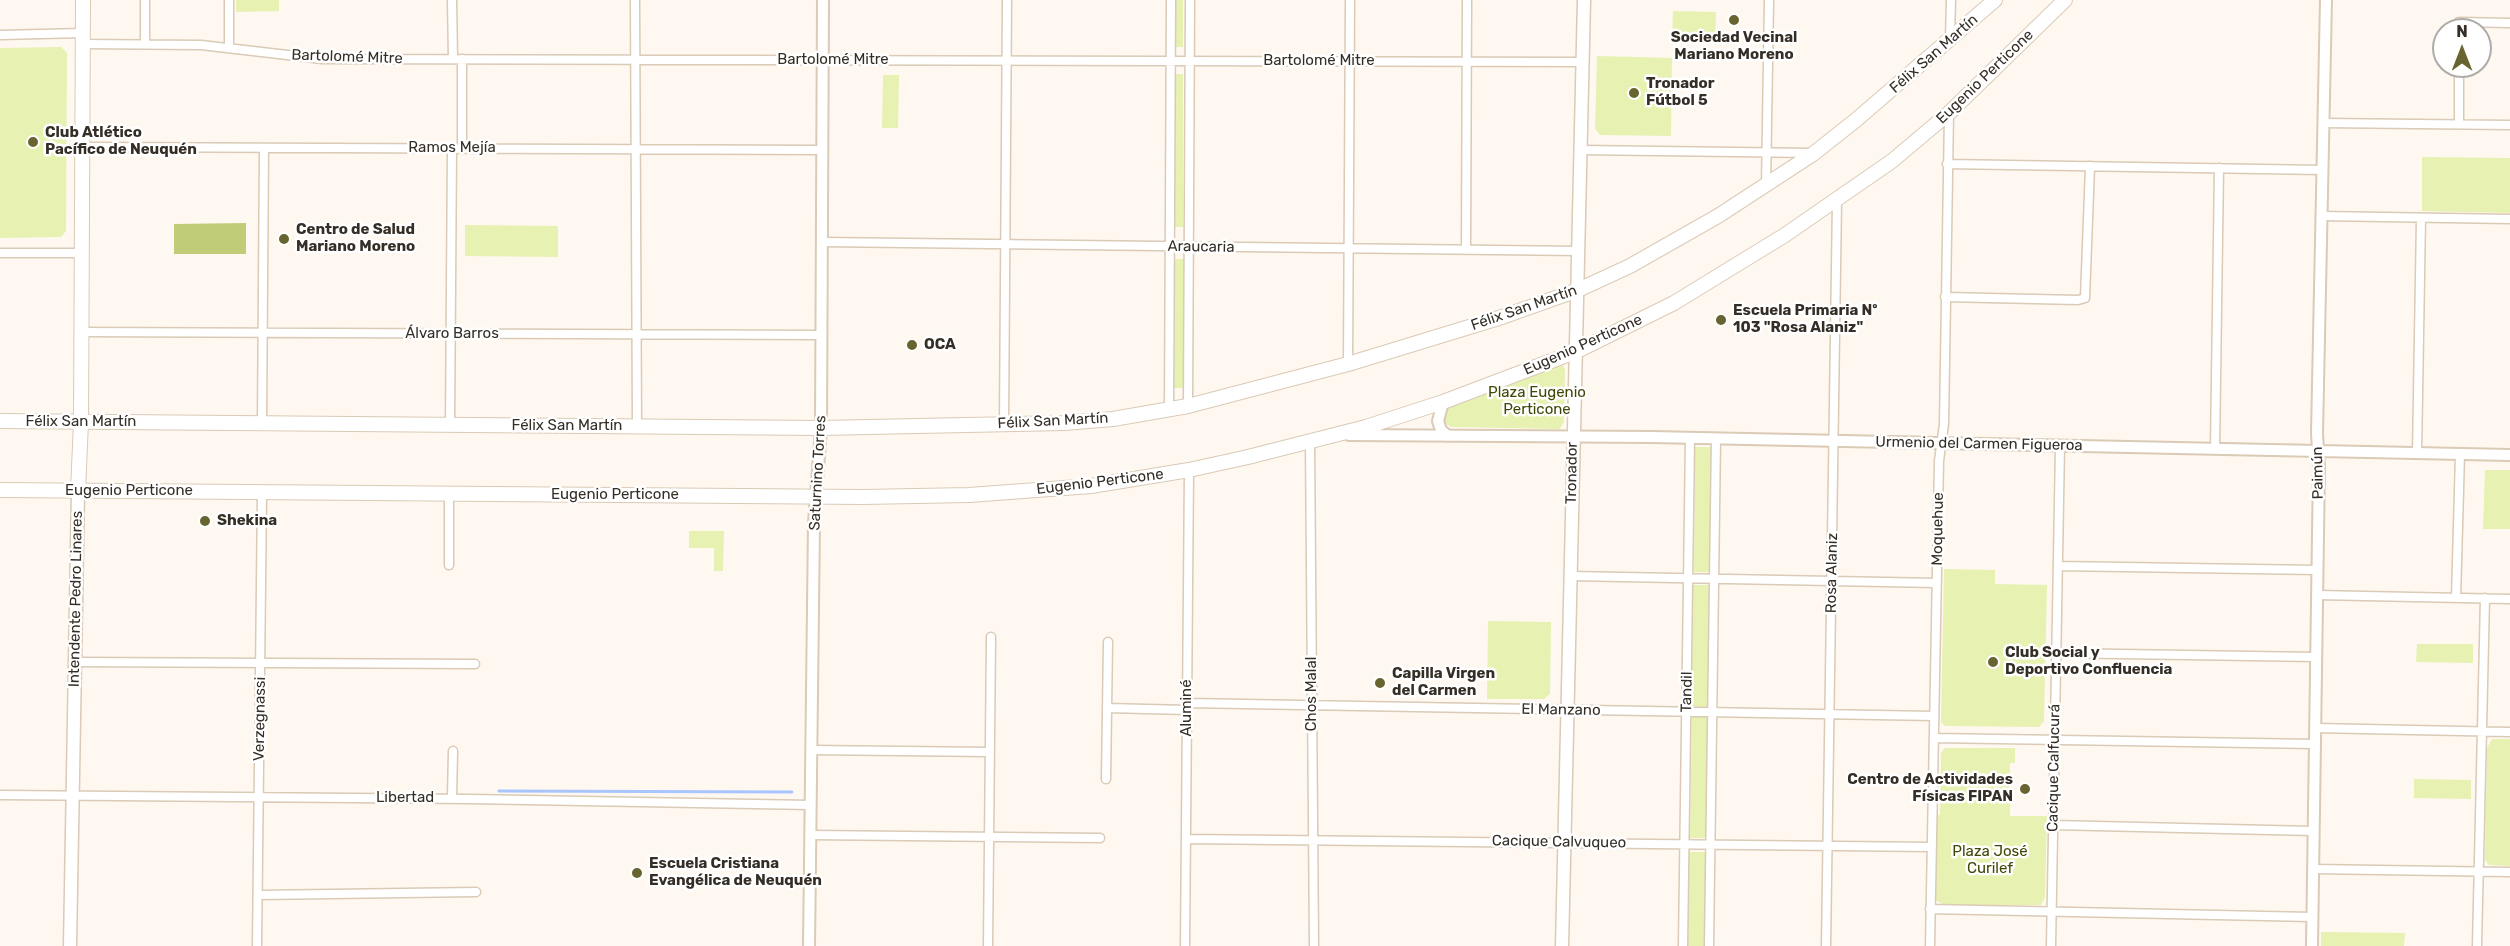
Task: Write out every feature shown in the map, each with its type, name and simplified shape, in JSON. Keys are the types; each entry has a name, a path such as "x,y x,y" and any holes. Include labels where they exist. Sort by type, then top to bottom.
{"main road":[{"name":"Intendente Pedro Linares","path":"70,946 81,422 83,0"},
{"name":"Tronador","path":"1562,946 1584,0"},
{"name":"Félix San Martín","path":"0,421 821,428 1104,420 1188,406 1348,364 1502,318 1578,290 1689,234 1766,186 1856,120 1995,0"},
{"name":"Eugenio Perticone","path":"0,490 895,497 1010,493 1091,486 1189,470 1337,434 1443,402 1575,352 1674,303 1761,250 1892,161 1948,113 2066,0"}],"street":[{"path":"145,0 145,44"},
{"path":"229,0 229,47"},
{"path":"450,425 450,334 457,148 457,59 452,0"},
{"path":"635,0 637,426"},
{"name":"Saturnino Torres","path":"809,946 815,496 821,428 823,0"},
{"path":"1004,424 1007,0"},
{"path":"1169,410 1171,0"},
{"path":"1188,406 1190,0"},
{"path":"1348,364 1350,0"},
{"path":"1466,250 1467,0"},
{"path":"1766,186 1769,0"},
{"path":"1950,40 1951,0"},
{"name":"Paimún","path":"2312,946 2321,216 2326,0"},
{"path":"2492,23 2510,23"},
{"name":"Bartolomé Mitre","path":"0,35 229,47 312,59 1583,62"},
{"path":"2459,78 2459,124"},
{"name":"Moquehue","path":"1930,946 1936,583 1948,113"},
{"path":"2323,123 2510,125"},
{"name":"Ramos Mejía","path":"83,147 822,150"},
{"path":"262,423 264,148"},
{"path":"1581,150 1813,153"},
{"path":"1947,164 2322,170"},
{"path":"1945,297 2078,300 2085,298 2090,166"},
{"path":"2215,449 2219,168"},
{"name":"Rosa Alaniz","path":"1826,946 1837,200"},
{"path":"2321,216 2510,219"},
{"path":"2417,453 2421,218"},
{"name":"Araucaria","path":"822,242 1579,251"},
{"path":"0,253 82,253"},
{"name":"Álvaro Barros","path":"82,332 821,335"},
{"path":"1443,402 1438,422 1441,430 1448,436"},
{"name":"Urmenio del Carmen Figueroa","path":"1337,434 1716,438 2510,455"},
{"name":"Tandil","path":"1683,946 1690,438"},
{"name":"Tandil","path":"1709,946 1716,438"},
{"name":"Chos Malal","path":"1310,441 1314,946"},
{"name":"Cacique Calfucurá","path":"2051,946 2060,446"},
{"path":"2456,598 2460,454"},
{"name":"Aluminé","path":"1185,946 1189,470"},
{"name":"Verzegnassi","path":"257,946 262,492"},
{"path":"449,494 449,565"},
{"path":"2058,566 2317,570"},
{"path":"1570,576 1936,583"},
{"path":"2317,595 2510,599"},
{"path":"2477,946 2485,598"},
{"path":"988,946 991,637"},
{"path":"1106,779 1108,642"},
{"path":"2056,653 2316,657"},
{"path":"75,662 475,664"},
{"name":"El Manzano","path":"1107,708 1312,705 1934,716"},
{"path":"2315,728 2510,732"},
{"path":"1934,738 2315,744"},
{"path":"811,750 989,752"},
{"path":"452,798 453,751"},
{"name":"Libertad","path":"0,795 452,798 811,805"},
{"path":"2053,825 2313,831"},
{"path":"810,835 1100,838"},
{"name":"Cacique Calvuqueo","path":"1186,839 1932,847"},
{"path":"2313,869 2510,872"},
{"path":"258,895 476,892"},
{"path":"1930,909 2312,917"}],"green space":[{"path":"236,0 279,0 279,11 236,12"},
{"path":"1175,0 1183,0 1183,47 1175,47"},
{"path":"1673,11 1716,12 1715,43 1672,42"},
{"name":"Club Atlético Pacífico de Neuquén","path":"61,47 67,53 66,231 61,237 0,238 0,48"},
{"name":"Tronador Fútbol 5","path":"1597,56 1672,58 1671,136 1600,135 1595,129"},
{"path":"1174,74 1183,74 1183,227 1174,227"},
{"path":"883,75 899,75 898,128 882,128"},
{"path":"2422,157 2510,158 2510,213 2422,211"},
{"path":"246,223 246,254 174,254 174,224"},
{"path":"465,225 558,226 558,257 465,256"},
{"path":"1175,259 1185,259 1183,388 1174,388"},
{"name":"Plaza Eugenio Perticone","path":"1559,364 1565,369 1564,422 1560,429 1451,427 1444,423 1446,408"},
{"path":"1695,447 1712,447 1710,572 1694,572"},
{"path":"2485,470 2510,470 2510,529 2483,529"},
{"path":"689,531 724,531 723,571 714,571 714,548 689,548"},
{"name":"Club Social y Deportivo Confluencia","path":"1944,569 1995,570 1995,584 2047,585 2044,721 2039,727 1945,726 1941,722"},
{"path":"1693,585 1710,585 1708,707 1691,706"},
{"path":"1488,621 1551,622 1550,694 1544,699 1487,699"},
{"path":"2417,644 2473,644 2473,663 2416,662"},
{"path":"1692,717 1708,717 1706,838 1690,838"},
{"path":"2492,739 2510,739 2510,866 2489,865 2485,860 2487,748"},
{"name":"Plaza José Curilef","path":"1945,748 2015,748 2015,763 2010,763 2010,816 2047,816 2045,897 2041,905 1944,905 1935,900 1935,815 1940,815 1941,753"},
{"path":"2414,779 2471,780 2471,799 2414,798"},
{"path":"1689,852 1706,852 1704,946 1687,946"},
{"path":"2321,932 2405,933 2404,946 2321,946"}],"waterway":[{"path":"499,791 792,792"}],"place":[{"name":"Sociedad Vecinal Mariano Moreno","path":"1734,20"},
{"name":"Tronador Fútbol 5","path":"1634,93"},
{"name":"Club Atlético Pacífico de Neuquén","path":"33,142"},
{"name":"Centro de Salud Mariano Moreno","path":"284,239"},
{"name":"Escuela Primaria Nº 103 \"Rosa Alaniz\"","path":"1721,320"},
{"name":"OCA","path":"912,345"},
{"name":"Shekina","path":"205,521"},
{"name":"Club Social y Deportivo Confluencia","path":"1993,662"},
{"name":"Capilla Virgen del Carmen","path":"1380,683"},
{"name":"Centro de Actividades Físicas FIPAN","path":"2025,789"},
{"name":"Escuela Cristiana Evangélica de Neuquén","path":"637,873"}]}
